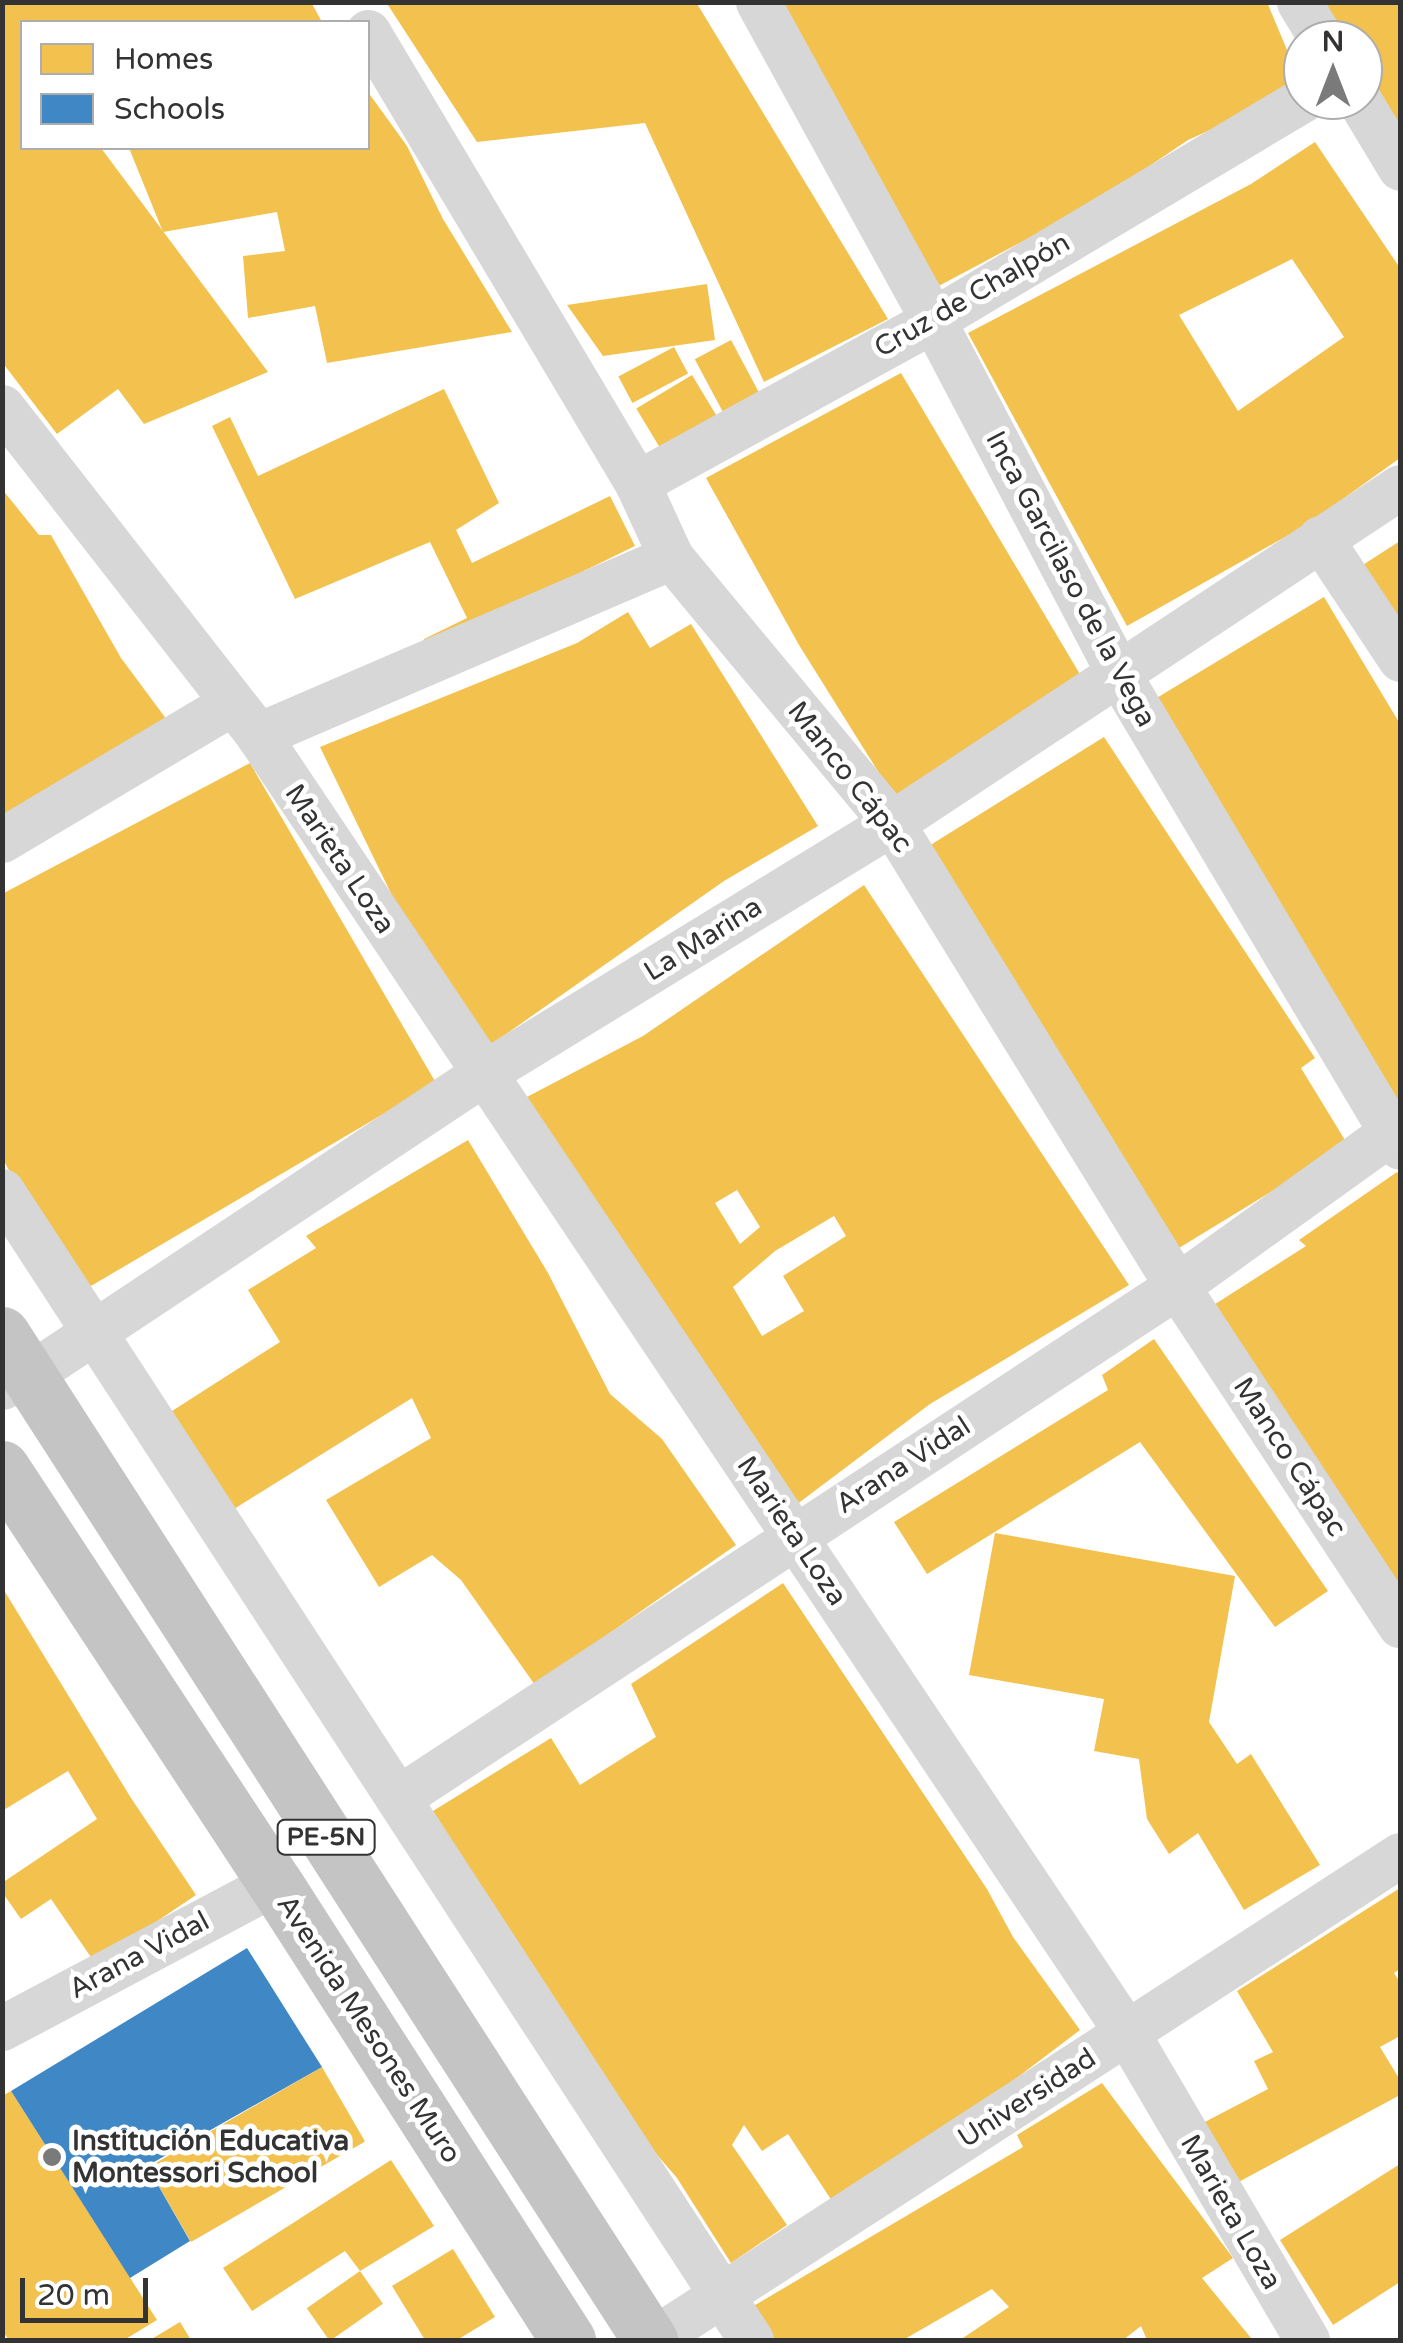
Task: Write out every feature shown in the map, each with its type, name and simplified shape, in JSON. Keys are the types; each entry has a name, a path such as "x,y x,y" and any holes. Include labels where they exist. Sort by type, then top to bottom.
{"highway":[{"name":"PE-5N","path":"11,1366 651,2340"},
{"name":"Avenida Mesones Muro","path":"2,1468 276,1882 568,2340"}],"street":[{"name":"Inca Garcilaso de la Vega","path":"758,2 934,320 1119,675 1397,1135"},
{"name":"Manco Cápac","path":"370,35 637,483 671,557 892,823 1177,1286 1400,1625"},
{"name":"Cruz de Chalpón","path":"637,483 934,320 1283,111"},
{"path":"1371,120 1400,168"},
{"name":"Marieta Loza","path":"2,407 244,719 484,1074 1127,2034 1306,2340"},
{"name":"La Marina","path":"11,1366 93,1332 484,1074 892,823 1400,486"},
{"path":"1320,538 1400,659"},
{"path":"2,840 244,719 671,557"},
{"name":"Arana Vidal","path":"401,1796 1177,1286 1397,1135"},
{"path":"2,1191 401,1796 751,2340"},
{"name":"Universidad","path":"651,2340 1400,1855"},
{"name":"Arana Vidal","path":"2,2028 276,1882"}],"building: Homes":[{"path":"2,2 311,2 321,20 20,20 20,150 102,150 268,372 144,424 118,389 57,434 2,362"},
{"path":"386,2 696,2 888,319 764,382 645,123 477,142"},
{"path":"770,2 1267,2 1283,40 1283,97 1188,140 1093,204 933,289"},
{"path":"1310,2 1400,2 1400,149 1383,120 1383,20 1321,20"},
{"path":"370,95 407,146 443,219 512,332 327,363 315,306 248,318 243,256 285,251 277,212 163,232 130,150 370,150"},
{"path":"1315,142 1400,268 1400,458 1308,524 1127,626 968,333 1251,184","holes":["1292,259 1344,337 1238,411 1179,315"]},
{"path":"707,284 715,340 603,356 567,305"},
{"path":"731,340 759,392 722,411 695,359"},
{"path":"674,347 688,373 632,403 618,377"},
{"path":"901,373 1084,681 899,805 799,645 706,478"},
{"path":"692,375 719,420 663,453 636,408"},
{"path":"444,389 499,503 456,530 472,563 610,496 635,546 424,649 424,639 467,618 430,542 295,599 212,426 230,417 258,476"},
{"path":"2,489 39,535 51,535 121,658 173,728 2,826"},
{"path":"1400,541 1400,640 1355,570"},
{"path":"1324,597 1400,724 1400,1116 1145,705"},
{"path":"628,612 650,648 691,624 818,826 724,881 489,1046 400,912 320,747 577,643"},
{"path":"1104,737 1315,1058 1301,1068 1348,1145 1174,1251 924,849"},
{"path":"250,763 436,1083 79,1293 2,1158 2,894"},
{"path":"864,885 1129,1285 930,1404 792,1508 525,1098 643,1036","holes":["737,1190 760,1227 740,1244 715,1203","834,1216 846,1236 783,1276 804,1311 762,1336 733,1287 775,1251"]},
{"path":"468,1140 548,1273 610,1394 662,1439 736,1545 535,1685 461,1580 432,1555 379,1587 326,1500 431,1438 412,1398 234,1509 172,1411 280,1342 248,1290 316,1248 306,1236"},
{"path":"1397,1172 1400,1611 1209,1308 1306,1246 1299,1240"},
{"path":"1154,1339 1328,1591 1275,1627 1140,1442 927,1574 894,1522 1108,1390 1102,1375"},
{"path":"995,1533 1235,1576 1209,1722 1237,1764 1251,1754 1320,1865 1244,1910 1198,1833 1169,1854 1147,1819 1139,1759 1094,1751 1104,1699 969,1675"},
{"path":"783,1583 987,1889 1013,1937 1080,2030 968,2115 832,2201 788,2134 762,2151 744,2125 732,2145 787,2225 731,2263 677,2178 633,2127 433,1811 551,1738 580,1785 656,1737 631,1684"},
{"path":"2,1587 131,1798 196,1895 95,1963 51,1899 21,1919 2,1892 2,1883 97,1819 68,1771 2,1811"},
{"path":"1400,1888 1400,1969 1394,1973 1400,1982 1400,2036 1380,2047 1400,2080 1400,2095 1233,2185 1201,2124 1268,2089 1254,2061 1273,2052 1237,1991"},
{"path":"322,2067 365,2141 191,2242 148,2168"},
{"path":"1102,2083 1233,2258 1202,2278 1251,2338 1248,2340 1147,2340 1141,2326 1123,2340 960,2340 1009,2307 992,2289 903,2340 766,2340 745,2311 1023,2147 1017,2135"},
{"path":"11,2091 157,2320 124,2340 9,2340 2,2331 2,2096"},
{"path":"391,2160 434,2226 360,2271 345,2251 252,2311 223,2268"},
{"path":"1400,2164 1400,2282 1333,2325 1280,2240"},
{"path":"453,2249 495,2317 457,2340 425,2340 392,2286"},
{"path":"360,2271 383,2304 331,2340 307,2308"},
{"path":"180,2322 191,2340 150,2340"}],"building: Schools":[{"path":"247,1948 322,2067 147,2166 190,2241 130,2278 11,2091"}],"place":[{"name":"Institución Educativa Montessori School","path":"52,2157"}]}
